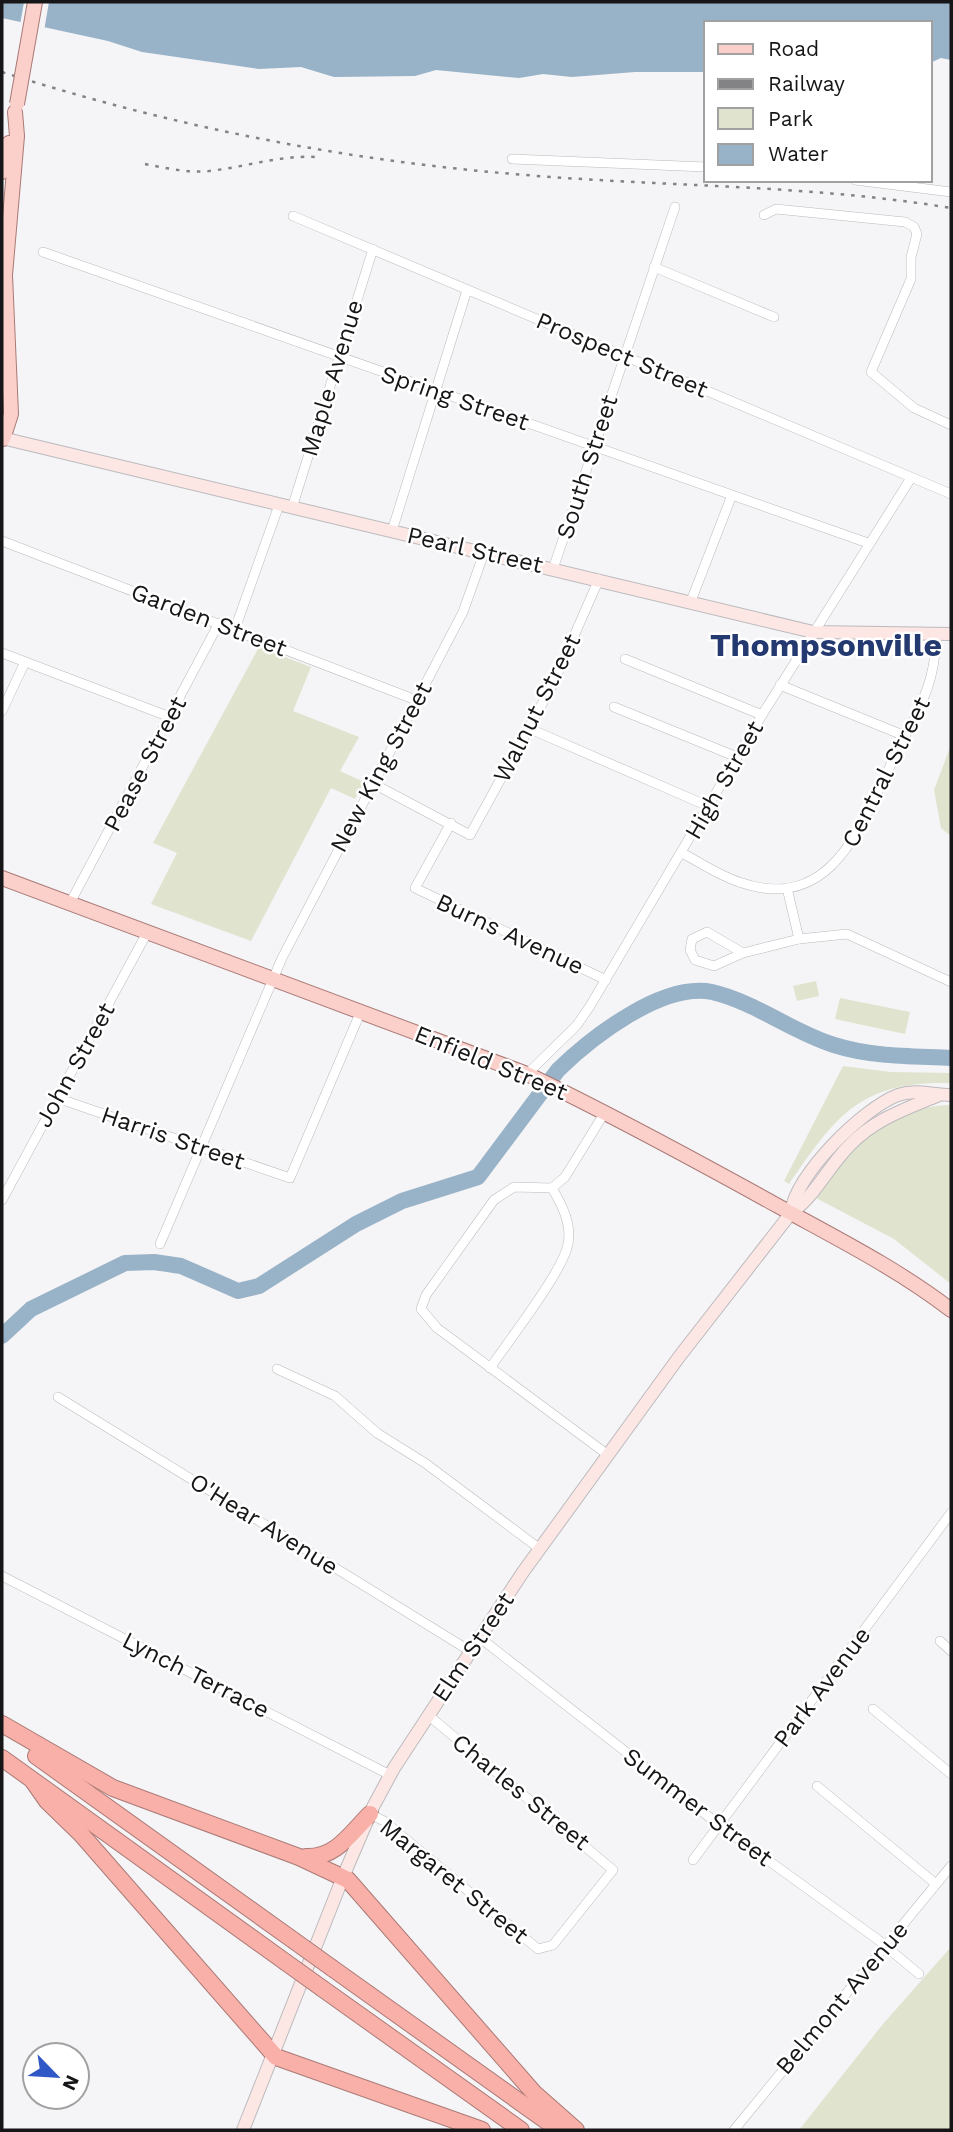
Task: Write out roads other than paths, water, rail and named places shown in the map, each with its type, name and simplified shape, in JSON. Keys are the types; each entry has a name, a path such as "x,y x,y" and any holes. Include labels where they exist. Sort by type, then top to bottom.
{"highway":[{"path":"2,1724 113,1788 299,1857 343,1877 362,1892 534,2093 576,2130"},
{"path":"2,1731 559,2130"},
{"path":"2,1758 520,2130"},
{"path":"33,1781 47,1801 81,1834 273,2054 287,2062 482,2130"},
{"path":"299,1857 318,1857 332,1853 370,1814"}],"main road":[{"path":"3,167 35,2"},
{"path":"2,440 11,414 5,294 17,136 16,108"},
{"name":"Enfield Street","path":"2,878 534,1077 605,1112 791,1213 892,1270 951,1310"}],"street":[{"path":"512,159 704,167"},
{"path":"871,182 951,192"},
{"name":"South Street","path":"553,569 675,207"},
{"path":"764,215 776,209 905,222 914,227 916,234 911,257 911,279 871,372 914,408 951,425"},
{"name":"Prospect Street","path":"293,216 951,494"},
{"name":"Maple Avenue","path":"286,507 339,356 373,248"},
{"name":"Spring Street","path":"43,252 868,543"},
{"path":"654,267 774,317"},
{"path":"392,531 467,290"},
{"name":"Pearl Street","path":"2,440 599,579 813,632 936,636 951,634"},
{"name":"High Street","path":"534,1077 577,1025 606,980 780,685 911,478"},
{"path":"691,601 732,495"},
{"path":"235,629 286,507"},
{"name":"Garden Street","path":"2,541 416,700"},
{"name":"New King Street","path":"160,1244 273,978 463,612 484,554"},
{"name":"Walnut Street","path":"451,823 470,835 564,660 599,579"},
{"name":"Pease Street","path":"70,903 219,624"},
{"name":"Central Street","path":"682,853 740,883 765,889 787,888 816,878 841,859 860,828 934,676 936,636"},
{"path":"2,653 170,717"},
{"path":"625,659 762,715"},
{"path":"2,710 25,662"},
{"path":"780,685 905,736"},
{"path":"614,707 737,757"},
{"path":"528,728 710,807"},
{"path":"372,783 451,823"},
{"name":"Burns Avenue","path":"451,823 415,888 606,980"},
{"path":"787,888 799,939"},
{"name":"John Street","path":"2,1200 148,931"},
{"path":"743,953 707,932 692,939 689,946 695,960 707,965 723,963 743,953 838,932 854,936 951,982"},
{"name":"Harris Street","path":"57,1098 290,1178 361,1011"},
{"name":"Elm Street","path":"243,2130 370,1814 390,1775 479,1637 608,1455 791,1213 808,1198 849,1146 872,1125 945,1095"},
{"path":"605,1112 565,1177 552,1188 514,1187 494,1200 422,1303 422,1315 608,1455"},
{"path":"490,1368 552,1277 568,1246 566,1218 552,1188"},
{"path":"277,1368 335,1396 377,1433 425,1463 540,1549"},
{"name":"O'Hear Avenue","path":"58,1397 470,1651"},
{"name":"Park Avenue","path":"693,1860 951,1513"},
{"name":"Lynch Terrace","path":"2,1576 390,1775"},
{"name":"Summer Street","path":"479,1637 718,1824 885,1946 919,1974"},
{"path":"940,1641 951,1651"},
{"path":"873,1709 951,1774"},
{"name":"Charles Street","path":"428,1715 613,1870 554,1945 538,1949"},
{"path":"817,1786 936,1884"},
{"name":"Margaret Street","path":"370,1814 384,1821 538,1949"},
{"name":"Belmont Avenue","path":"734,2130 951,1866"}],"water":[{"path":"2,2 951,2 951,60 941,58 932,62 932,21 704,21 704,72 635,72 572,77 543,74 519,78 436,70 415,76 334,77 301,67 259,69 142,52 108,41 2,18"}],"waterway":[{"path":"2,1336 31,1309 125,1263 154,1262 181,1266 238,1291 259,1286 356,1224 402,1201 478,1177 558,1070 589,1043 629,1015 671,995 692,991 712,992 758,1010 803,1033 848,1049 892,1055 951,1058"}],"railway":[{"path":"2,72 191,124 384,160 514,174 842,194 951,208"},
{"path":"145,164 201,171 289,158 316,157"}],"district":[{"name":"Thompsonville","path":"826,645"}]}
